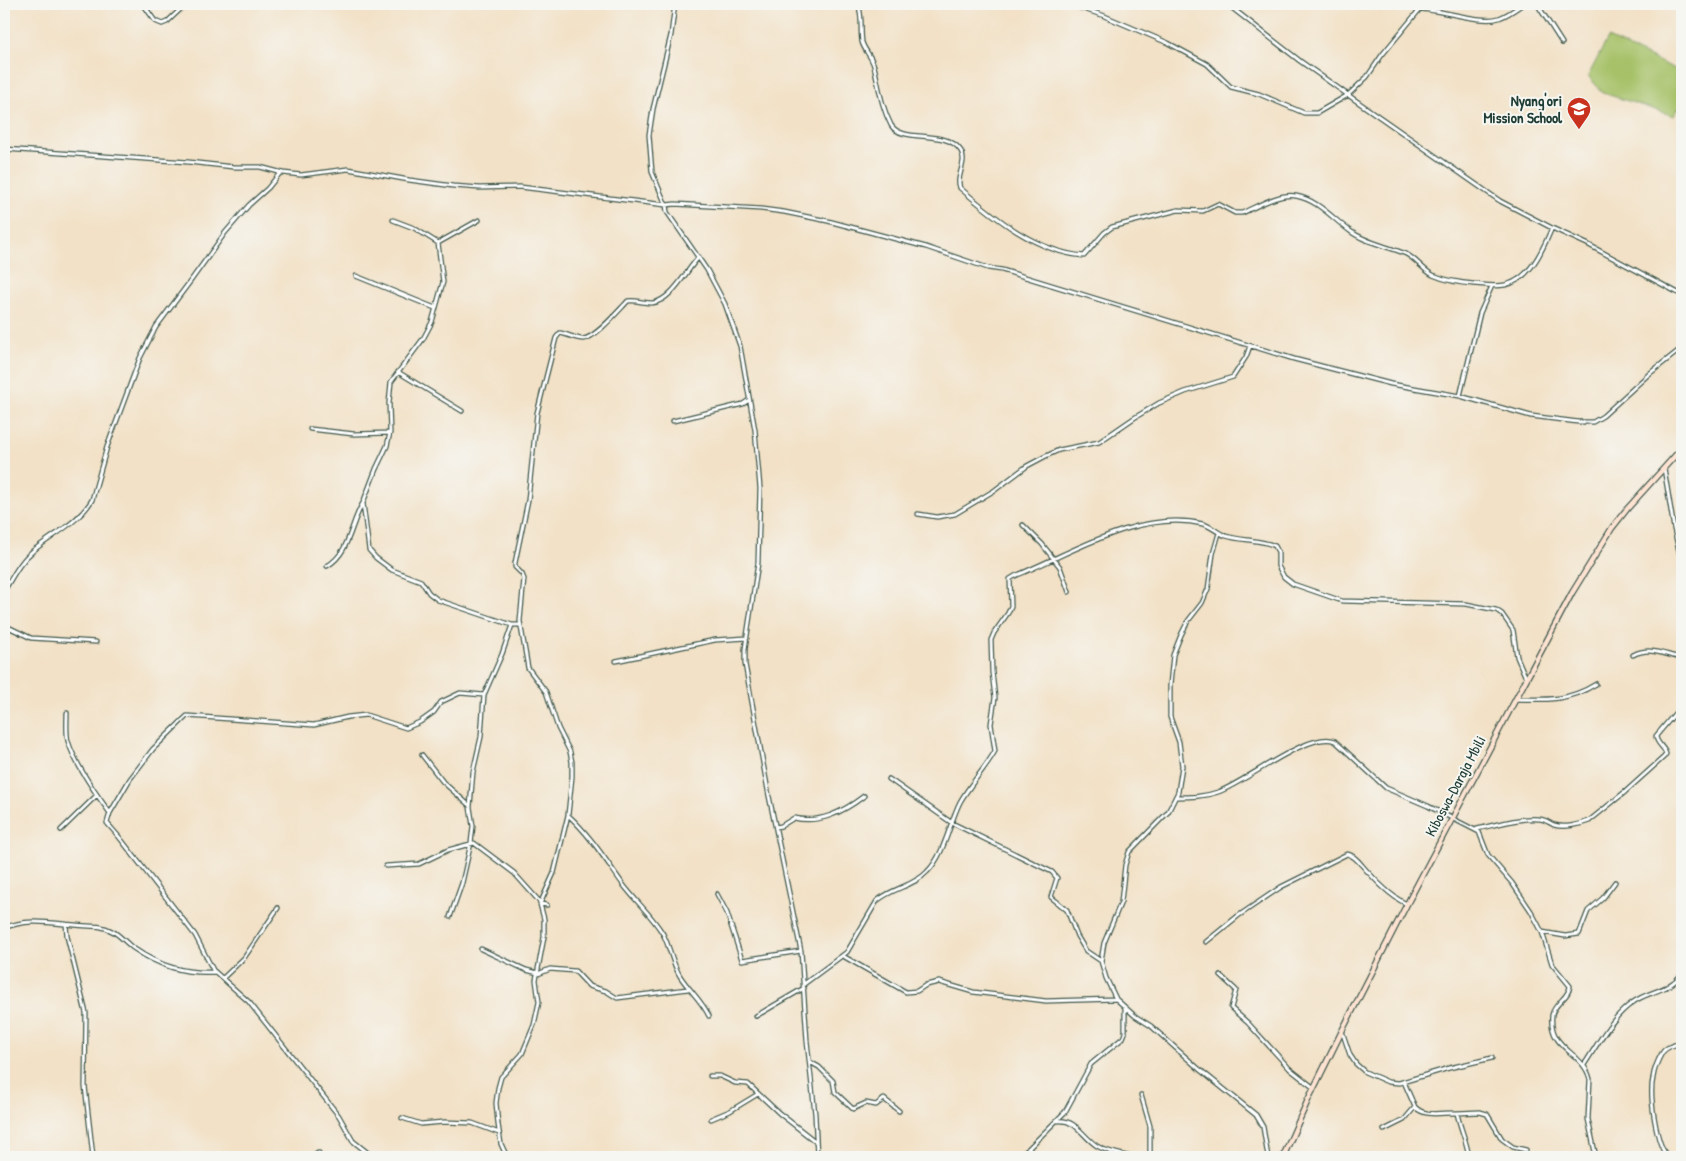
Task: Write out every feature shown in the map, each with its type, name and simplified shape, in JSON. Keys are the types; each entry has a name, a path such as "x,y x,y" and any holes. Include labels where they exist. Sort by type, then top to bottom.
{"main road":[{"name":"Kiboswa-Daraja Mbili","path":"1283,1157 1314,1088 1407,904 1514,699 1572,593 1598,549 1627,509 1682,448"}],"street":[{"path":"143,4 155,21 162,24 167,22 186,4"},
{"path":"675,4 671,35 648,135 652,172 666,205 667,212 707,270 731,318 740,346 758,460 760,488 758,563 745,664 801,951 817,1157"},
{"path":"858,4 862,23 862,44 874,66 882,102 892,125 899,132 949,141 957,146 963,159 958,182 960,188 993,214 1034,242 1047,247 1084,256 1104,233 1112,227 1178,210 1203,212 1218,204 1235,213 1242,213 1284,196 1292,195 1306,199 1321,207 1356,235 1408,255 1426,271 1438,277 1450,281 1492,286 1507,285 1526,272 1544,248 1552,228"},
{"path":"1068,4 1102,15 1168,43 1207,64 1231,87 1260,94 1304,113 1317,112 1348,95 1367,77 1382,55 1420,10"},
{"path":"1227,4 1300,61 1486,192 1682,296"},
{"path":"1416,4 1420,10"},
{"path":"1420,10 1494,19 1504,16 1523,4"},
{"path":"1538,4 1562,43"},
{"path":"4,149 234,167 260,167 280,172 308,175 348,169 453,186 480,188 520,187 666,205 761,209 784,212 828,221 926,247 988,268 1002,270 1250,346 1391,384 1460,396 1531,416 1578,422 1593,422 1603,416 1649,374 1682,348"},
{"path":"4,591 20,563 58,533 88,506 92,500 106,447 136,367 156,327 225,233 249,205 268,188 280,172"},
{"path":"393,220 414,228 438,243"},
{"path":"438,243 479,220"},
{"path":"327,566 334,562 345,547 356,514 363,503 387,446 390,433 389,392 391,382 423,339 432,322 443,282 438,243"},
{"path":"540,904 554,872 568,815 572,762 570,752 558,728 546,692 528,668 520,609 524,579 515,567 528,500 537,413 556,338 560,333 582,339 587,338 605,325 628,301 652,303 662,299 682,280 699,257"},
{"path":"356,276 435,308"},
{"path":"1460,396 1480,314 1492,286"},
{"path":"918,514 937,517 955,514 988,495 1027,466 1044,457 1059,450 1099,442 1159,403 1185,392 1233,377 1246,357 1250,346"},
{"path":"398,372 462,411"},
{"path":"673,421 743,404 749,400"},
{"path":"310,428 354,434 390,433"},
{"path":"1664,468 1682,564"},
{"path":"363,503 369,550 376,558 399,574 414,577 421,581 429,593 438,600 512,625 521,625"},
{"path":"756,1016 804,986 843,956 853,944 877,900 923,876 932,867 966,793 995,751 991,724 995,698 991,640 1011,606 1010,580 1015,576 1110,534 1149,524 1170,522 1196,523 1205,525 1219,533 1275,546 1278,552 1278,566 1284,577 1293,584 1342,601 1466,604 1496,610 1502,614 1513,632 1517,657 1526,678"},
{"path":"1024,525 1060,567 1069,592"},
{"path":"1219,533 1213,554 1208,589 1202,602 1188,621 1173,655 1170,685 1170,717 1179,742 1182,766 1176,797 1168,812 1129,852 1125,865 1121,902 1104,943 1101,962 1116,999 1125,1008 1151,1026 1199,1069 1256,1115 1263,1127 1268,1157"},
{"path":"4,625 31,638 96,642"},
{"path":"450,917 462,883 471,843 473,826 470,807 472,772 481,737 484,695 512,625"},
{"path":"616,661 715,640 747,638"},
{"path":"1633,655 1648,650 1682,658"},
{"path":"1514,699 1543,700 1563,698 1578,695 1596,684"},
{"path":"373,1157 353,1141 338,1116 249,1002 213,970 195,935 107,823 110,813 130,779 153,749 187,716 314,725 366,715 406,728 420,722 434,712 441,702 460,693 484,695"},
{"path":"1476,830 1500,823 1532,819 1541,819 1561,826 1582,824 1589,821 1626,792 1664,757 1665,751 1656,739 1656,736 1682,705"},
{"path":"67,713 68,740 81,768 110,813"},
{"path":"1176,797 1202,796 1219,792 1284,755 1326,738 1335,741 1386,788 1476,830 1482,836 1488,855 1521,895 1542,932 1552,964 1570,986 1568,993 1552,1013 1554,1034 1559,1043 1584,1065 1588,1073 1590,1079 1588,1119 1596,1157"},
{"path":"422,754 443,782 470,807"},
{"path":"889,779 952,823 1052,872 1057,878 1051,894 1052,897 1067,910 1077,936 1086,951 1101,962"},
{"path":"61,830 97,795"},
{"path":"776,827 794,818 810,820 839,812 864,796"},
{"path":"568,815 583,828 624,885 645,908 663,934 679,974 709,1016"},
{"path":"386,866 419,864 448,850 474,843 514,872 540,904 544,919 544,937 536,980 539,1002 534,1025 522,1054 502,1077 496,1103 501,1144 507,1157"},
{"path":"1206,942 1238,916 1281,887 1347,854 1352,855 1370,875 1395,897 1407,904"},
{"path":"1542,932 1565,936 1579,934 1588,911 1604,898 1615,882"},
{"path":"717,894 726,913 742,960 801,951"},
{"path":"540,904 547,905"},
{"path":"222,978 244,958 278,908"},
{"path":"4,928 30,921 101,926 114,932 147,957 171,968 216,972"},
{"path":"66,924 66,936 86,1013 85,1086 93,1157"},
{"path":"481,950 526,970 538,973 550,969 575,972 589,986 617,998 688,989"},
{"path":"843,956 906,992 939,982 973,992 1046,1001 1116,999"},
{"path":"1584,1065 1607,1031 1625,1009 1643,997 1661,991 1679,979 1682,974"},
{"path":"1221,976 1236,990 1231,1008 1248,1023 1290,1069 1314,1088"},
{"path":"1679,979 1682,988"},
{"path":"1020,1157 1066,1112 1091,1064 1122,1038 1125,1033 1125,1008"},
{"path":"1342,1031 1350,1055 1360,1068 1376,1078 1388,1082 1404,1082 1449,1068 1492,1058"},
{"path":"1668,1157 1661,1148 1659,1140 1652,1084 1662,1052 1667,1047 1682,1042"},
{"path":"810,1062 819,1066 833,1081 836,1092 853,1109 866,1103 876,1105 884,1099 899,1111"},
{"path":"710,1076 720,1076 735,1083 746,1083 779,1113 816,1142"},
{"path":"1404,1082 1415,1107 1422,1112 1436,1114 1480,1112 1487,1114 1502,1140 1513,1147 1526,1150"},
{"path":"711,1119 730,1111 758,1094"},
{"path":"1141,1095 1150,1126 1150,1157"},
{"path":"1384,1130 1404,1120 1415,1107"},
{"path":"1457,1112 1460,1127 1468,1147 1469,1157"},
{"path":"402,1118 422,1124 444,1122 472,1123 499,1133"},
{"path":"1057,1121 1067,1120 1097,1146 1131,1157"},
{"path":"305,1157 319,1153"}],"green space":[{"path":"1608,38 1682,72 1682,103 1674,116 1603,93 1588,76"}],"place":[{"name":"Nyang'ori Mission School","path":"1579,130"}]}
